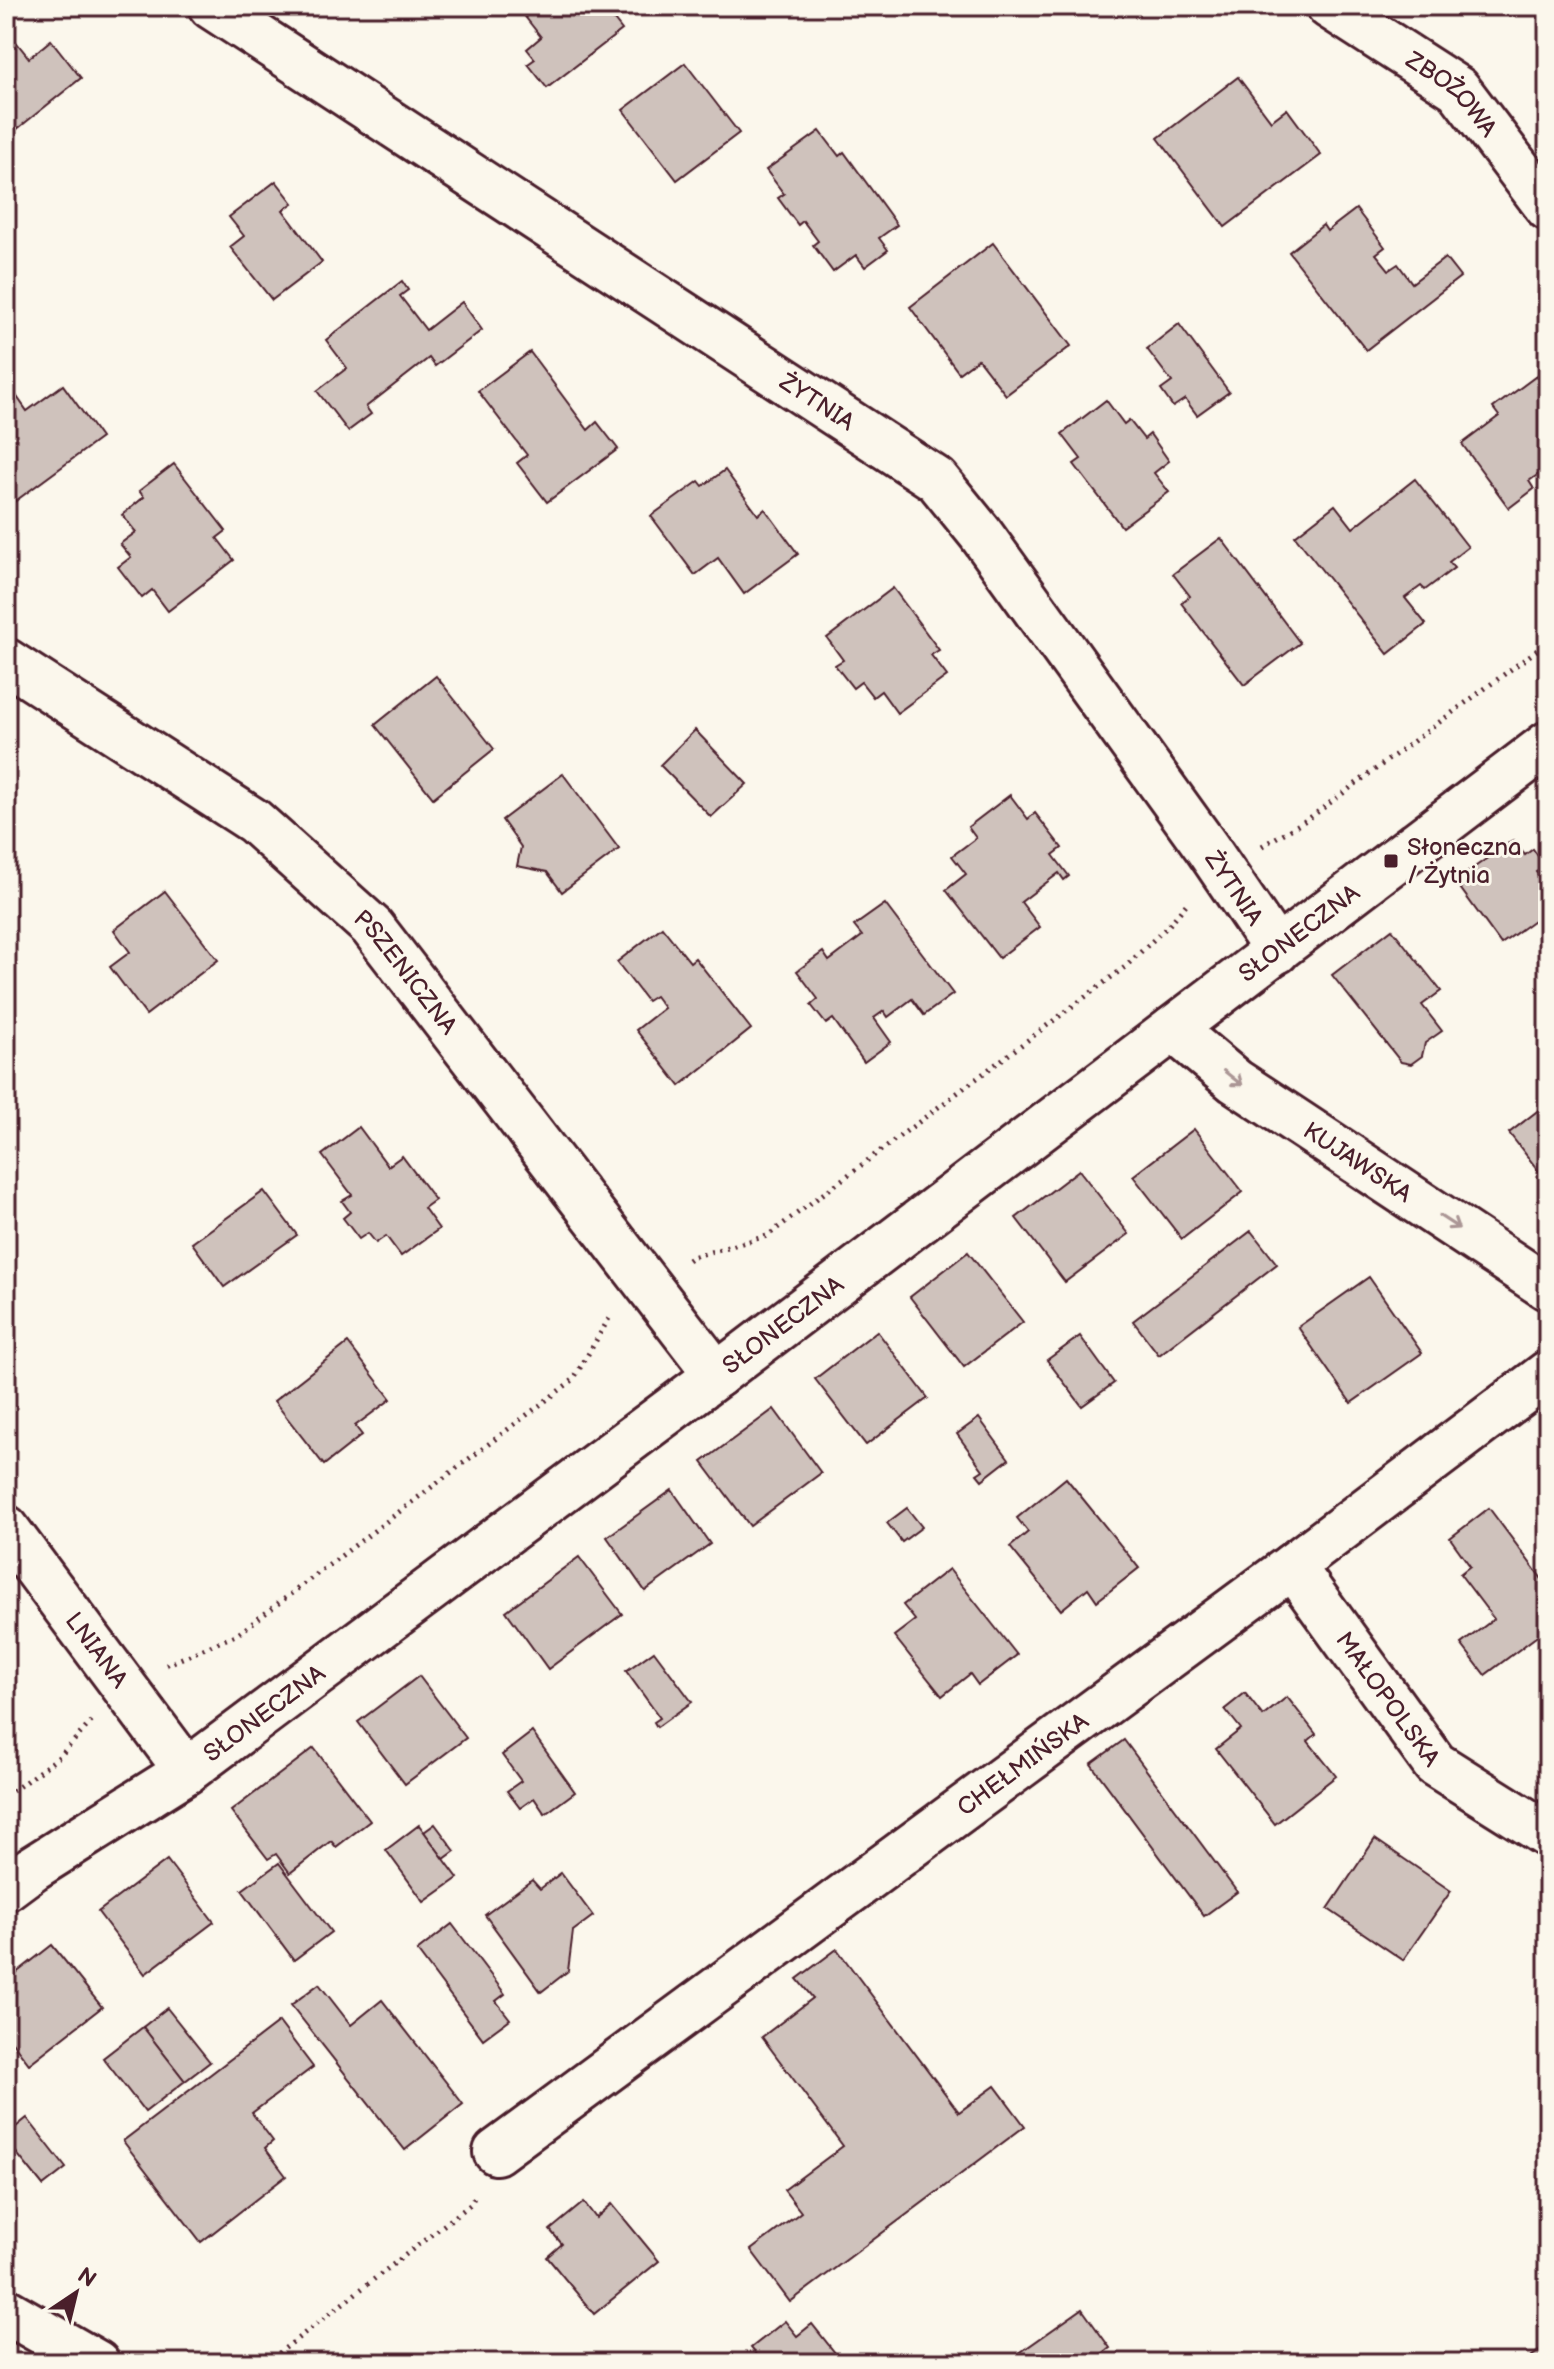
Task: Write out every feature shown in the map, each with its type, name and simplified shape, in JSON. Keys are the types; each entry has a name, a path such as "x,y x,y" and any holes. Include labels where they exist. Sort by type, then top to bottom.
{"street":[{"name":"ŻYTNIA","path":"211,6 937,480 980,533 1207,848 1277,951"},
{"name":"ZBOŻOWA","path":"1329,6 1458,89 1548,208"},
{"name":"PSZENICZNA","path":"6,661 254,821 372,927 717,1375"},
{"name":"SŁONECZNA","path":"6,1888 187,1771 717,1375 1548,744"},
{"name":"KUJAWSKA","path":"1173,1029 1235,1081 1548,1288"},
{"name":"CHEŁMIŃSKA","path":"496,2152 1292,1566 1548,1373"},
{"name":"LNIANA","path":"6,1528 187,1771"},
{"name":"MAŁOPOLSKA","path":"1292,1566 1435,1764 1548,1835"},
{"path":"6,2311 97,2363"}],"path":[{"path":"1252,851 1308,819 1548,642"},
{"path":"680,1266 692,1257 767,1236 1125,967 1169,925 1194,894"},
{"path":"158,1668 238,1634 573,1380 611,1315 620,1308"},
{"path":"6,1796 60,1756 100,1712"},
{"path":"266,2363 471,2204 496,2152"}],"building":[{"path":"522,6 603,6 622,30 547,88 528,64 535,59 527,49 541,37 519,9"},
{"path":"6,29 29,58 51,40 81,78 6,138"},
{"path":"685,63 739,133 677,180 623,110"},
{"path":"1238,77 1271,121 1287,109 1321,155 1225,227 1158,138"},
{"path":"820,131 839,156 844,152 897,225 879,238 888,250 865,267 856,255 833,272 813,245 818,241 803,221 798,225 778,198 784,194 766,170"},
{"path":"276,181 293,203 283,210 322,262 272,300 230,247 244,236 229,217"},
{"path":"1356,209 1385,247 1376,254 1389,270 1398,264 1412,283 1445,258 1460,277 1366,350 1289,252 1323,225 1327,231"},
{"path":"993,243 1071,346 1006,395 978,359 959,373 910,307"},
{"path":"402,281 408,290 400,296 426,330 462,302 482,330 435,366 429,358 366,407 371,414 348,431 317,391 347,368 326,340"},
{"path":"1179,324 1229,392 1197,415 1185,399 1173,407 1161,390 1172,382 1147,349"},
{"path":"530,352 588,430 597,422 618,449 547,502 517,463 527,455 478,391"},
{"path":"1539,374 1548,387 1548,472 1546,469 1529,481 1534,489 1509,508 1462,444 1499,416 1493,408"},
{"path":"6,381 27,411 63,385 101,438 6,508"},
{"path":"1106,400 1124,424 1129,420 1144,439 1150,434 1169,461 1154,473 1169,492 1122,527 1074,464 1081,459 1062,434"},
{"path":"174,464 226,531 217,538 234,560 168,611 152,590 142,598 118,567 131,557 120,544 136,532 122,515 144,497 139,491"},
{"path":"725,470 758,515 765,509 798,554 744,594 718,558 695,575 651,516 699,481 703,486"},
{"path":"1415,479 1468,547 1449,562 1454,568 1425,590 1421,586 1405,598 1426,624 1388,654 1295,536 1335,505 1353,528"},
{"path":"1221,538 1300,643 1244,685 1181,603 1190,596 1173,574"},
{"path":"893,588 939,650 931,655 947,676 897,713 881,691 873,697 861,682 853,688 835,665 843,660 827,638"},
{"path":"436,676 494,749 433,798 375,725"},
{"path":"695,730 747,784 711,817 660,765"},
{"path":"563,774 619,849 562,892 547,872 517,866 521,847 502,820"},
{"path":"1010,795 1028,819 1035,813 1062,848 1053,855 1069,876 1064,880 1059,873 1021,902 1040,927 999,958 946,890 966,874 952,856 976,838 968,827"},
{"path":"1513,840 1525,855 1533,849 1545,866 1536,872 1548,889 1548,910 1501,944 1455,881"},
{"path":"165,891 218,960 146,1015 110,967 130,952 114,930"},
{"path":"885,904 953,994 924,1015 912,999 888,1017 884,1011 874,1018 891,1042 864,1062 833,1019 826,1024 811,1005 818,999 797,971 823,952 829,961 862,936 854,926"},
{"path":"662,927 690,962 695,958 751,1029 680,1086 636,1030 664,1008 655,996 647,1001 617,962"},
{"path":"1392,929 1441,991 1422,1005 1442,1031 1425,1043 1422,1056 1411,1064 1401,1062 1332,975"},
{"path":"1540,1109 1545,1115 1548,1113 1548,1183 1509,1133"},
{"path":"359,1127 388,1166 402,1156 435,1200 424,1208 439,1229 401,1256 386,1236 376,1243 368,1233 359,1239 343,1218 350,1212 342,1201 352,1195 322,1155"},
{"path":"1194,1129 1243,1192 1182,1239 1133,1176"},
{"path":"1079,1170 1129,1234 1065,1282 1016,1218"},
{"path":"264,1191 297,1235 224,1287 192,1243"},
{"path":"1251,1231 1277,1264 1159,1355 1133,1321"},
{"path":"968,1252 1023,1322 964,1367 910,1297"},
{"path":"1369,1277 1422,1353 1351,1403 1298,1327"},
{"path":"877,1331 928,1398 866,1445 815,1379"},
{"path":"1080,1336 1114,1383 1082,1406 1047,1360"},
{"path":"348,1343 391,1399 355,1426 362,1435 324,1465 274,1401"},
{"path":"774,1409 821,1473 750,1526 702,1462"},
{"path":"979,1418 1009,1459 982,1480 977,1474 983,1470 957,1434"},
{"path":"1066,1478 1139,1568 1097,1601 1088,1588 1061,1610 1010,1547 1028,1532 1017,1518"},
{"path":"672,1490 710,1544 645,1591 607,1537"},
{"path":"907,1508 922,1527 902,1542 887,1523"},
{"path":"1489,1508 1542,1579 1548,1574 1548,1628 1485,1675 1461,1644 1494,1619 1460,1574 1470,1566 1450,1538"},
{"path":"579,1557 622,1614 548,1669 506,1611"},
{"path":"949,1569 1017,1655 978,1685 970,1674 942,1696 894,1636 915,1620 903,1605"},
{"path":"654,1651 692,1702 657,1727 654,1722 660,1718 626,1671"},
{"path":"419,1676 466,1738 405,1784 358,1722"},
{"path":"1245,1693 1263,1716 1287,1697 1316,1734 1308,1741 1336,1776 1275,1824 1216,1749 1241,1729 1225,1709"},
{"path":"532,1732 575,1792 545,1814 534,1798 520,1808 507,1791 521,1781 502,1755"},
{"path":"1124,1740 1237,1892 1204,1916 1091,1764"},
{"path":"314,1748 370,1821 336,1847 331,1841 290,1873 276,1854 268,1859 231,1811"},
{"path":"435,1824 455,1851 444,1859 424,1832"},
{"path":"419,1825 458,1878 424,1902 386,1850"},
{"path":"1375,1839 1451,1891 1403,1960 1328,1909"},
{"path":"167,1860 214,1922 145,1974 98,1912"},
{"path":"279,1863 331,1932 294,1960 242,1890"},
{"path":"561,1873 593,1916 573,1931 568,1971 541,1992 485,1915 532,1880 540,1889"},
{"path":"452,1924 505,1994 496,2001 510,2019 483,2039 417,1951"},
{"path":"52,1945 102,2007 29,2064 6,2034 6,1981"},
{"path":"837,1949 959,2112 995,2086 1025,2126 790,2302 751,2250 801,2212 784,2190 843,2146 762,2037 813,1998 797,1979"},
{"path":"319,1984 351,2025 382,2000 463,2104 405,2150 291,2005"},
{"path":"167,2008 210,2062 185,2081 143,2027"},
{"path":"279,2022 313,2067 252,2113 273,2141 265,2148 286,2176 201,2242 123,2141"},
{"path":"143,2027 185,2081 145,2112 103,2058"},
{"path":"27,2118 66,2168 43,2186 6,2140 6,2135"},
{"path":"584,2202 596,2218 612,2204 659,2261 594,2314 547,2257 562,2244 550,2230"},
{"path":"1082,2309 1110,2348 1089,2363 1025,2363 1018,2354"},
{"path":"785,2321 797,2336 812,2324 843,2363 760,2363 762,2361 751,2348"},
{"path":"1548,2345 1548,2363 1522,2363"}],"place":[{"name":"Słoneczna / Żytnia","path":"1391,861"}]}
